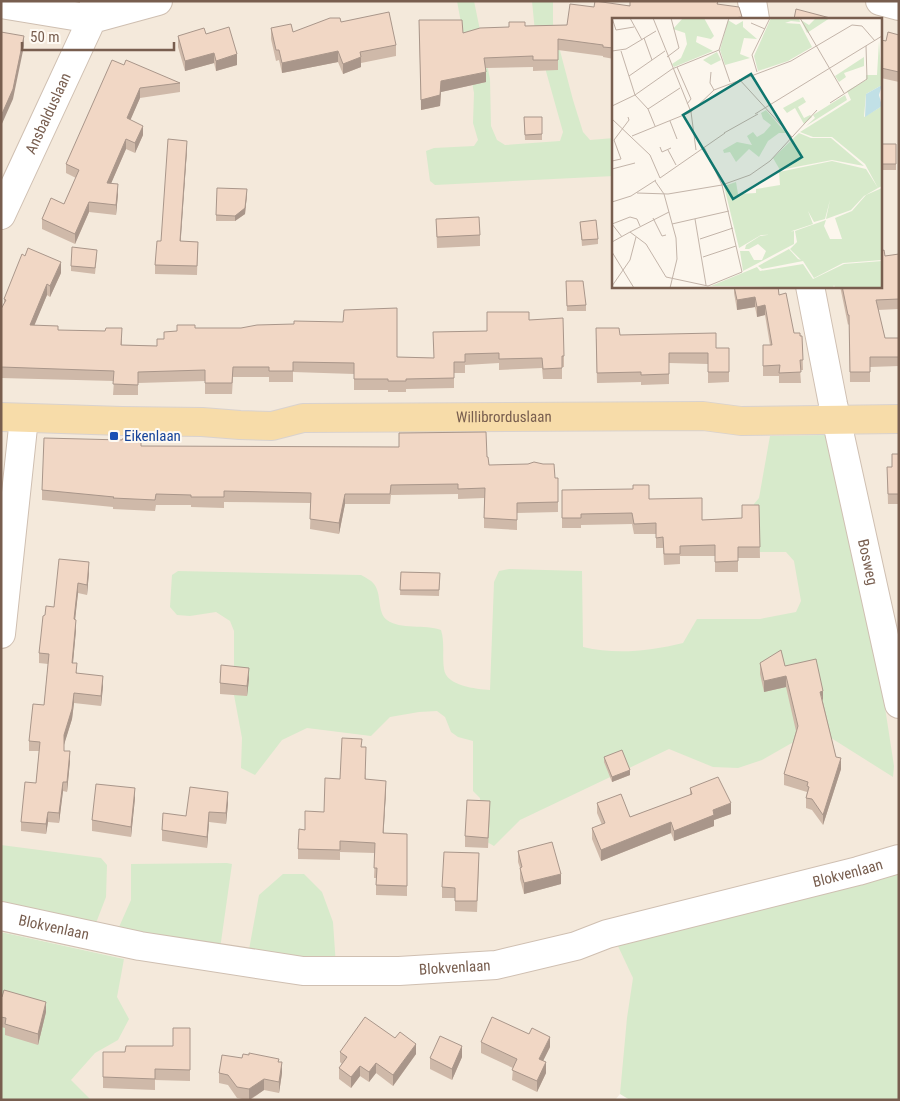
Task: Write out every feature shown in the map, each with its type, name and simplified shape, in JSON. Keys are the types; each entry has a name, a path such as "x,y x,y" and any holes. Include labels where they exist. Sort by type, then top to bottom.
{"main road":[{"name":"Willibrorduslaan","path":"13,417 131,422 202,422 240,426 272,426 303,418 703,416 764,404 899,419"},
{"name":"Willibrorduslaan","path":"835,412 899,404"}],"street":[{"path":"1,4 93,10 158,1"},
{"path":"752,1 755,18"},
{"path":"880,1 899,6"},
{"name":"Ansbalduslaan","path":"1,215 93,10"},
{"name":"Bosweg","path":"810,288 835,412 899,704"},
{"path":"1,634 13,417"},
{"name":"Blokvenlaan","path":"1,916 140,946 302,971 399,971 496,965 576,946 606,934 858,871 899,858"}],"shaded area":[{"path":"1,1 899,1 899,926 620,1094 615,1100 87,1100 70,1080 124,959 1,932"}],"green space":[{"path":"457,1 474,1 490,79 491,126 497,140 505,145 560,141 563,132 535,32 532,1 553,1 553,24 583,132 590,140 612,138 612,176 435,185 430,181 426,151 434,148 474,146 478,140 473,123 474,93"},
{"path":"825,435 884,701 894,766 893,777 828,736 804,736 762,760 738,768 713,767 669,749 520,820 494,846 482,839 480,798 473,791 473,741 458,737 451,732 445,717 437,711 390,717 371,736 307,728 282,740 255,775 241,768 242,738 234,695 234,631 230,621 216,612 190,616 177,615 170,607 172,575 178,571 361,575 374,584 382,613 387,620 399,625 441,630 444,669 450,679 462,686 490,690 494,582 499,571 509,569 582,571 583,647 608,651 633,651 683,643 697,619 760,619 796,612 801,601 794,561 786,552 760,552 757,548 754,504 759,498 770,436"},
{"path":"1,845 101,858 107,865 106,897 96,923 1,901"},
{"path":"131,864 232,864 220,949 119,927 131,900"},
{"path":"899,868 899,1100 630,1100 620,1094 627,1018 633,978 617,944"},
{"path":"283,874 304,874 322,892 333,922 336,966 248,955 259,895"},
{"path":"1,932 124,959 117,997 129,1019 118,1040 95,1053 71,1080 91,1100 1,1100"}],"building":[{"path":"595,1 630,6 630,1 718,1 717,4 739,7 742,17 612,18 612,48 558,39 558,60 533,60 533,56 484,58 486,72 441,81 440,95 421,100 419,20 462,20 463,33 480,28 509,27 509,22 525,22 525,26 567,25 570,4 594,7"},
{"path":"796,9 830,18 794,18"},
{"path":"389,12 396,45 360,52 361,57 343,64 338,51 282,63 279,50 276,50 271,28 291,24 293,32 330,18 340,18 341,22"},
{"path":"229,27 237,54 216,61 214,53 185,61 178,36 204,28 206,34"},
{"path":"1,32 24,36 13,89 1,116"},
{"path":"888,32 899,35 899,72 882,68 882,40 886,41"},
{"path":"112,60 124,65 126,60 180,83 140,88 127,118 143,126 135,143 126,139 107,183 118,184 116,205 89,202 75,234 42,219 51,198 64,204 79,170 66,164"},
{"path":"524,117 542,117 542,134 525,135"},
{"path":"168,139 187,141 180,241 198,242 197,266 155,265 157,241 161,241"},
{"path":"882,144 896,144 896,164 882,164"},
{"path":"217,188 247,189 245,208 235,216 216,215"},
{"path":"479,217 480,235 437,237 436,219"},
{"path":"596,220 598,239 582,240 580,222"},
{"path":"72,247 97,250 95,268 71,266"},
{"path":"28,248 61,262 50,286 47,284 30,325 58,326 58,330 105,331 106,328 122,328 121,345 157,346 157,339 164,339 164,332 177,331 177,325 195,325 195,328 241,328 257,325 294,324 294,321 343,322 344,310 397,308 397,357 434,358 433,332 487,331 487,312 529,312 529,320 563,318 564,356 562,356 562,368 543,369 542,358 499,359 499,353 465,354 465,362 454,362 454,378 406,379 406,381 354,379 354,363 293,362 293,371 269,371 269,367 233,367 232,383 205,383 205,370 138,372 138,385 113,384 114,371 1,367 1,309 22,254 25,256"},
{"path":"884,250 885,256 899,254 899,299 876,300 885,338 899,338 899,357 870,357 870,372 850,372 849,315 842,288 882,288 882,251"},
{"path":"566,281 583,281 586,305 567,306"},
{"path":"734,288 778,288 779,295 786,293 794,333 800,333 800,336 802,336 803,360 800,360 801,372 779,373 780,365 763,366 763,345 772,345 765,305 757,307 755,297 737,300"},
{"path":"596,328 619,328 620,335 716,333 716,348 729,348 729,372 708,372 708,353 669,353 669,374 641,375 641,372 597,373"},
{"path":"486,432 489,465 528,464 534,462 554,464 555,478 558,478 558,502 517,503 517,520 484,518 485,488 458,489 458,484 391,485 390,494 345,494 339,523 310,519 311,493 224,491 224,497 156,494 155,500 113,498 42,490 44,438 141,439 141,446 399,447 399,433"},
{"path":"892,454 899,454 899,494 888,494 887,467 892,467"},
{"path":"633,485 649,485 649,499 702,498 702,520 742,518 742,505 759,505 760,547 738,547 738,561 715,562 715,545 680,546 680,554 664,554 663,537 656,538 656,523 634,524 632,513 581,514 581,518 562,518 562,490 633,489"},
{"path":"59,559 89,562 87,585 78,583 72,663 77,663 76,673 103,676 101,696 74,693 72,709 64,735 64,751 70,751 67,782 63,782 59,813 48,812 46,824 21,822 25,782 36,783 40,742 29,741 33,704 44,705 49,654 39,653 46,606 54,607"},
{"path":"401,572 440,573 439,590 400,590"},
{"path":"781,650 785,666 816,659 823,691 820,692 836,757 841,758 823,815 812,799 806,798 809,787 807,786 808,782 784,774 798,726 786,676 764,681 760,663"},
{"path":"221,665 249,668 247,686 220,683"},
{"path":"342,738 362,739 361,747 366,747 365,779 386,781 383,833 407,834 407,886 376,885 377,868 374,868 375,843 340,841 340,850 298,849 299,829 305,830 305,811 324,812 325,778 340,779"},
{"path":"622,750 630,770 612,777 604,757"},
{"path":"718,777 731,803 713,810 714,815 674,831 671,822 601,850 592,828 605,823 597,803 621,794 630,817 692,794 690,788"},
{"path":"96,784 135,788 131,827 92,820"},
{"path":"190,787 228,792 226,813 209,812 207,837 162,830 163,813 186,816"},
{"path":"467,800 490,801 488,838 465,836"},
{"path":"552,842 561,874 524,883 518,851"},
{"path":"444,852 479,853 477,901 455,901 455,888 442,887"},
{"path":"4,990 46,1002 38,1034 5,1024 6,1018 1,1017 1,997"},
{"path":"365,1017 395,1038 400,1032 416,1044 393,1075 376,1063 369,1072 360,1066 351,1077 339,1068 347,1057 340,1052"},
{"path":"492,1017 529,1034 532,1028 550,1037 539,1059 546,1062 537,1081 512,1070 517,1059 481,1042"},
{"path":"173,1028 190,1028 190,1070 155,1069 155,1079 103,1077 103,1052 125,1052 126,1046 173,1046"},
{"path":"440,1036 462,1046 452,1069 430,1058"},
{"path":"249,1053 279,1059 278,1062 282,1062 279,1082 264,1079 249,1089 237,1087 228,1075 219,1073 222,1055 242,1058 243,1054 249,1055"}],"place":[{"name":"Eikenlaan","path":"114,436"}]}
